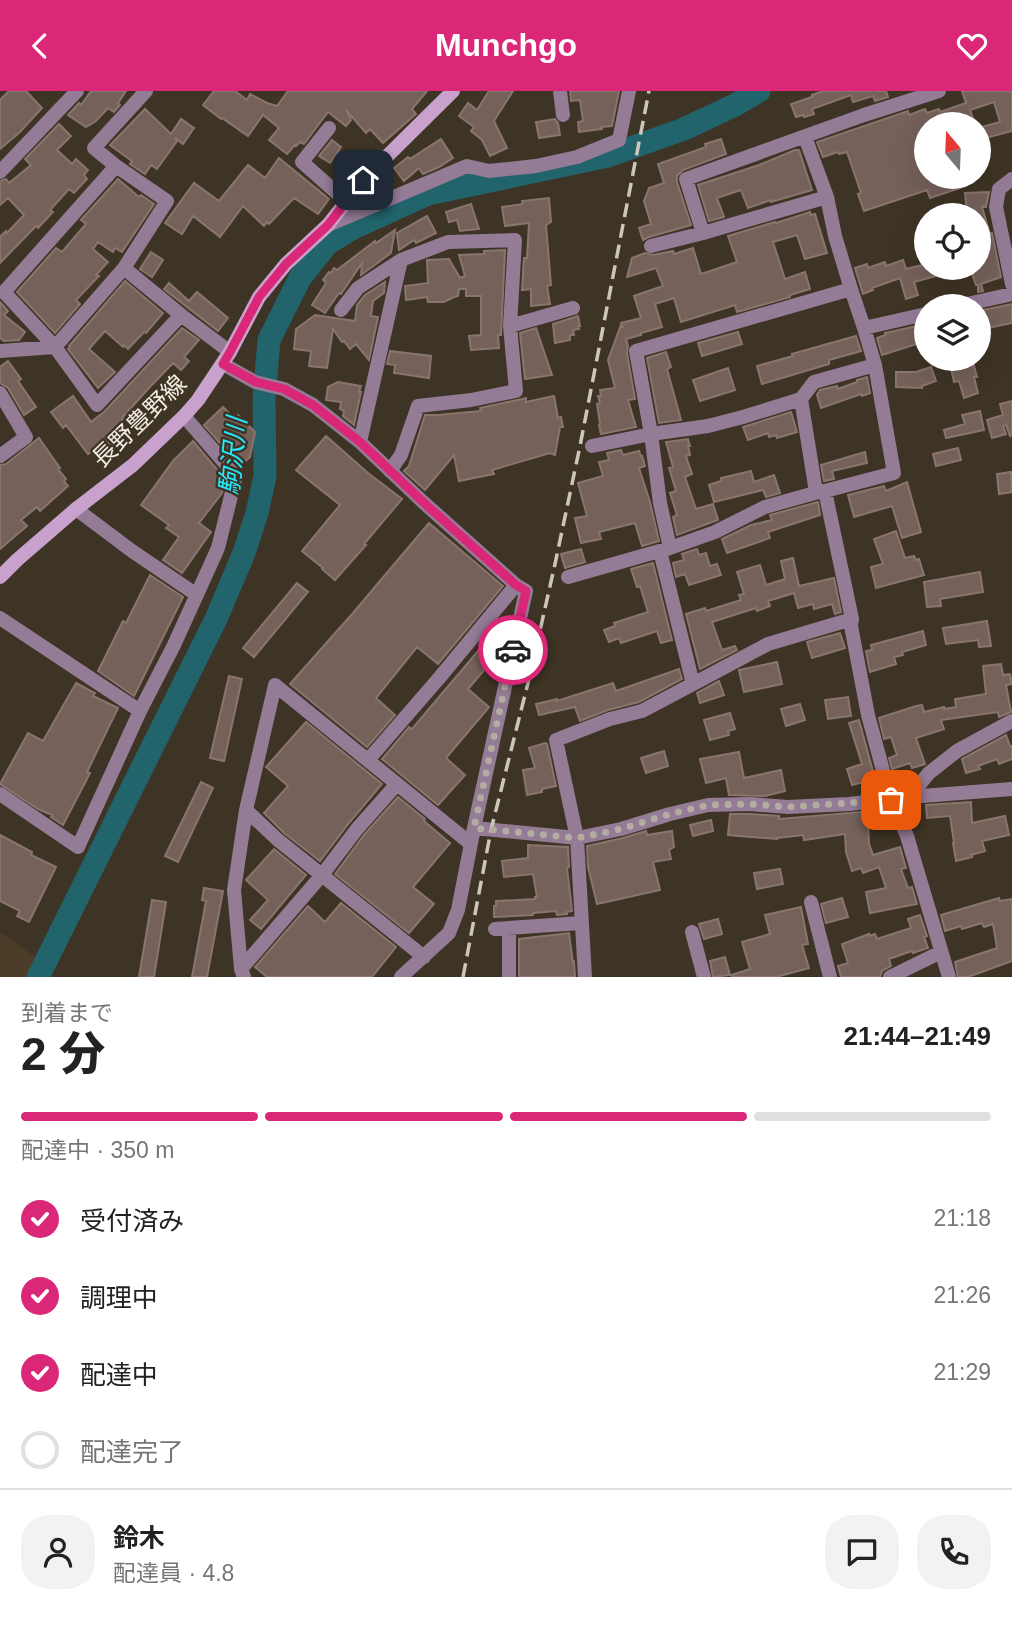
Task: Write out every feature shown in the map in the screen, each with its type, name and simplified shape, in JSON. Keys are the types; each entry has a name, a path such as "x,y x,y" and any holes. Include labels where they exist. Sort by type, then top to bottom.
{"main road":[{"name":"長野豊野線","path":"0,577 76,509 133,465 184,416 226,358 259,297 286,264 328,225 363,180 453,91"}],"street":[{"path":"0,172 77,91"},
{"path":"0,351 55,347 124,268 167,201 94,148 146,91"},
{"path":"560,91 563,115"},
{"path":"328,225 467,166 489,171 536,166 577,157 619,141 629,91"},
{"path":"703,233 686,179 939,91"},
{"path":"329,128 302,162 347,202"},
{"path":"568,577 715,532 765,507 894,473 875,365 835,236 827,197 805,137"},
{"path":"116,166 4,292 55,347 97,405 181,315"},
{"path":"1012,179 999,189 996,207 1012,284"},
{"path":"651,246 827,197"},
{"path":"341,310 358,288 401,260 448,242 515,240 510,326 516,391 471,400 418,405 401,455 390,471"},
{"path":"360,442 401,260"},
{"path":"124,268 256,382 284,389 313,405 360,442 516,585 526,591 458,910 449,933 401,977"},
{"path":"693,684 665,549 652,434 636,351 851,289"},
{"path":"991,299 1012,294"},
{"path":"510,326 573,308"},
{"path":"864,328 914,317"},
{"path":"592,446 743,418 801,399 814,382 875,365"},
{"path":"0,393 26,437 0,456"},
{"path":"801,399 820,491 852,619 851,626 869,715 891,800 907,835 949,977"},
{"path":"0,794 78,847 139,711 174,645 218,548 236,476 184,416"},
{"path":"76,509 132,551 197,594"},
{"path":"368,761 516,585"},
{"path":"0,618 139,711"},
{"path":"585,977 577,838 556,740 610,719 642,711 768,644 852,619"},
{"path":"242,973 234,890 246,810 275,685 471,844"},
{"path":"909,797 929,773 957,751 1012,721"},
{"path":"242,973 357,829 396,785"},
{"path":"474,828 577,838 708,805 788,807 1012,789"},
{"path":"246,810 278,840 424,957"},
{"path":"811,902 830,977"},
{"path":"509,977 502,929 581,923"},
{"path":"692,932 704,977"},
{"path":"890,977 941,953"}],"shaded area":[{"path":"0,932 37,958 26,977 0,977"}],"building":[{"path":"9,91 26,91 42,108 0,149 0,100"},
{"path":"91,91 126,91 114,112 108,108 86,127 68,115 79,103 81,105"},
{"path":"214,91 235,91 247,100 250,94 277,106 288,91 427,91 412,109 416,114 383,143 370,129 366,133 346,110 351,120 346,126 328,112 304,144 300,142 287,154 269,140 279,128 263,115 248,136 203,105"},
{"path":"489,91 513,91 494,121 507,148 490,156 482,140 471,131 474,127 459,116 468,103 477,110"},
{"path":"570,91 619,91 612,126 579,132 578,122 583,121 580,100 571,101"},
{"path":"823,91 886,91 888,97 875,101 873,96 853,102 851,95 812,109 814,114 796,117 791,104"},
{"path":"962,91 1012,91 1012,131 991,137 991,124 1000,122 994,102 970,110 971,112 940,112 966,103"},
{"path":"145,109 171,134 181,119 194,128 183,144 175,138 177,141 157,169 151,165 145,174 110,145"},
{"path":"908,111 909,115 914,113 914,189 957,189 930,198 927,190 864,211 858,194 861,193 847,152 823,157 817,142"},
{"path":"555,119 560,135 539,138 536,122"},
{"path":"59,124 71,136 57,150 72,164 76,159 88,170 84,175 87,179 74,193 69,189 50,210 53,212 0,263 0,237 24,215 8,198 0,205 0,181 6,179 9,183 31,165 25,159"},
{"path":"441,139 453,158 423,174 419,168 404,181 394,168"},
{"path":"721,139 726,154 683,170 677,176 691,225 643,240 639,228 651,224 644,201 649,188 664,183 658,164"},
{"path":"332,140 341,147 330,163 319,156"},
{"path":"799,150 812,190 748,208 741,190 717,198 724,217 709,221 698,185"},
{"path":"279,158 329,199 318,214 294,198 264,226 243,206 220,237 193,216 182,234 165,223 194,183 219,201 248,165 265,178"},
{"path":"118,179 139,197 141,195 154,204 122,252 115,248 113,252 98,242 93,249 108,262 96,275 99,276 76,300 80,304 55,333 17,292 56,248 62,252 86,224 81,220"},
{"path":"989,192 987,203 966,203 965,193"},
{"path":"549,198 551,222 546,225 550,304 531,306 531,289 522,290 529,223 505,226 502,207 523,204 522,201"},
{"path":"471,204 479,229 460,231 457,220 449,222 446,212"},
{"path":"810,212 811,215 815,214 827,253 805,259 797,235 773,242 785,279 805,272 810,289 737,312 735,305 681,322 674,298 655,304 662,327 626,339 635,399 628,400 636,427 601,434 598,396 601,396 600,390 615,388 608,360 621,325 623,328 621,323 641,318 634,296 663,286 656,268 627,277 632,258 645,253 653,255 673,251 674,254 693,248 701,274 737,262 728,236"},
{"path":"427,216 436,233 416,243 414,240 399,250 397,233"},
{"path":"395,230 391,253 361,275 362,263 325,313 312,305 326,283 323,280 329,272 334,268 337,270 375,241 376,243"},
{"path":"992,233 1001,277 981,284 983,291 978,292 974,280 991,280"},
{"path":"505,250 499,348 471,350 469,336 481,335 481,296 466,296 466,289 459,289 458,296 444,302 428,302 427,297 406,300 405,286 428,283 427,260 449,259 460,278 465,276 459,255"},
{"path":"151,252 163,260 152,277 140,269"},
{"path":"903,260 906,269 914,267 914,280 921,280 914,282 918,294 906,299 900,278 863,294 855,268 867,264 868,268 885,262 886,266"},
{"path":"125,281 163,313 128,349 105,331 89,349 115,372 98,388 68,349"},
{"path":"385,282 384,293 373,301 371,316 378,317 369,360 356,344 350,349 333,329 327,368 309,366 311,351 294,349 296,329 315,315 355,321 357,305 365,295"},
{"path":"169,283 189,301 197,292 228,318 218,331 164,289"},
{"path":"0,302 8,311 4,315 25,332 19,340 4,341 0,338"},
{"path":"1012,304 1012,323 991,327 991,308"},
{"path":"578,316 579,329 573,330 574,335 570,335 570,340 555,343 553,324"},
{"path":"914,327 914,345 882,355 877,338 885,333"},
{"path":"182,328 199,340 184,357 189,361 181,370 173,363 106,435 112,442 104,448 101,444 88,454 66,425 63,428 51,412 73,396 91,422 104,412"},
{"path":"536,328 552,375 525,379 520,333"},
{"path":"738,332 742,344 702,356 698,343"},
{"path":"856,336 861,351 829,360 829,364 762,384 757,366"},
{"path":"390,351 431,356 429,378 394,373 395,365 387,364"},
{"path":"666,352 671,367 667,369 681,420 659,423 647,358"},
{"path":"8,361 36,407 24,415 8,388 0,383 0,367"},
{"path":"728,368 735,390 700,401 693,380"},
{"path":"932,371 936,381 922,388 896,387 896,372"},
{"path":"952,371 975,371 978,393 964,398 959,381 954,382"},
{"path":"867,377 870,393 821,408 817,395 820,390 837,386 838,389"},
{"path":"338,382 361,386 354,425 343,416 341,402 326,400 328,387"},
{"path":"554,396 558,418 561,417 563,427 560,427 555,455 550,453 492,470 494,474 459,481 454,455 425,490 404,471 409,466 425,415 481,411 480,408 526,398 526,402"},
{"path":"1012,401 1012,435 1010,436 1006,425 1003,426 1006,434 992,438 987,420 1003,415 1000,404"},
{"path":"223,407 234,418 238,415 255,432 250,457 240,466 204,425"},
{"path":"980,411 984,430 946,438 944,430 965,424 962,415"},
{"path":"791,412 797,432 777,438 776,435 769,437 768,433 748,440 743,427"},
{"path":"326,436 402,499 335,580 302,551 340,505 296,470"},
{"path":"39,438 60,468 58,469 68,486 40,511 37,507 21,520 27,526 0,549 0,465 6,464"},
{"path":"688,439 690,455 686,456 692,474 685,477 696,509 713,504 718,520 677,535 673,517 677,515 670,493 676,491 669,468 673,467 666,442"},
{"path":"193,441 225,479 222,493 199,523 211,532 182,573 163,560 179,537 166,528 169,525 141,505 173,461"},
{"path":"958,448 961,460 936,466 933,454"},
{"path":"621,450 623,455 639,451 642,456 645,466 639,468 659,541 642,546 635,523 599,532 601,539 581,543 575,518 587,516 578,483 603,476 599,462 609,460 607,453"},
{"path":"865,452 867,463 832,471 834,479 824,481 821,465"},
{"path":"751,471 754,482 774,475 780,493 766,497 763,490 714,502 709,485 721,481 721,478"},
{"path":"1011,472 1012,492 999,494 997,474"},
{"path":"907,482 921,532 902,538 892,506 854,517 848,495 884,486 886,491"},
{"path":"818,502 820,515 768,532 770,538 727,553 722,539 751,525 772,520 770,515"},
{"path":"429,523 503,586 438,664 417,647 376,698 395,715 367,747 290,684"},
{"path":"896,531 905,558 914,556 916,560 919,559 924,575 876,588 871,567 883,564 874,539"},
{"path":"581,549 585,562 565,568 561,554"},
{"path":"697,549 699,555 706,553 710,566 717,564 721,575 689,585 685,574 676,577 673,563 684,560 682,554"},
{"path":"793,558 799,586 834,578 841,612 835,614 832,604 814,609 813,604 798,608 794,593 768,601 770,606 757,611 756,608 712,622 722,650 735,646 737,650 700,669 686,614 741,600 739,595 744,594 737,572 760,565 766,585 785,579 781,561"},
{"path":"653,563 672,640 661,643 657,631 621,643 619,638 609,642 604,630 615,626 614,623 648,612 640,586 637,587 631,569"},
{"path":"980,572 983,592 940,599 941,606 927,607 924,582"},
{"path":"150,575 183,597 134,696 98,671"},
{"path":"297,583 308,592 254,657 243,648"},
{"path":"987,621 991,646 979,647 978,640 946,644 943,628"},
{"path":"923,631 926,645 902,652 903,655 894,657 896,664 870,672 866,651 872,650 871,645"},
{"path":"840,633 845,648 812,658 807,642"},
{"path":"484,644 497,655 468,689 489,707 446,758 465,775 438,805 382,759 409,727 412,729"},
{"path":"777,662 782,684 744,692 739,670"},
{"path":"1001,664 1003,675 1010,674 1012,684 1006,685 1011,712 999,717 998,712 941,720 944,729 916,738 925,764 912,768 910,763 892,769 889,758 897,755 891,737 884,739 879,718 922,705 924,712 956,707 955,699 986,694 983,666"},
{"path":"679,669 682,679 639,702 580,721 575,707 539,715 536,704 557,701 613,683 616,691"},
{"path":"229,676 242,679 224,761 210,758"},
{"path":"719,681 724,695 700,703 697,693"},
{"path":"76,683 95,693 93,696 118,708 87,772 90,773 63,825 51,817 52,815 0,784 28,733 43,741"},
{"path":"848,697 851,716 828,719 825,700"},
{"path":"800,704 805,720 786,726 781,709"},
{"path":"730,713 735,729 728,731 729,735 710,740 704,720"},
{"path":"859,720 875,779 852,785 847,769 862,764 849,723"},
{"path":"306,722 382,784 320,861 284,833 264,813 288,786 266,767"},
{"path":"1006,735 1012,746 1012,759 999,764 997,759 978,766 980,769 966,773 962,759"},
{"path":"545,743 556,786 527,795 523,770 535,768 529,748"},
{"path":"664,751 668,766 646,773 641,758"},
{"path":"739,752 744,778 781,770 785,791 765,796 729,795 726,778 706,783 700,759"},
{"path":"201,782 213,788 178,862 165,856"},
{"path":"398,797 450,843 413,887 434,904 409,933 335,874 364,835"},
{"path":"971,802 972,823 1005,816 1009,835 982,841 985,851 956,861 950,816 927,818 926,805"},
{"path":"885,810 889,819 868,823 869,844 873,855 900,847 906,868 901,869 908,888 912,887 917,904 870,913 866,892 886,888 879,867 863,873 861,868 852,871 846,852 845,834 804,840 803,835 777,839 728,835 730,814 779,816 779,819"},
{"path":"711,820 713,831 693,836 690,825"},
{"path":"646,831 647,835 672,831 674,847 669,850 671,859 653,862 660,890 597,904 588,867 587,846"},
{"path":"0,835 56,867 29,922 17,916 20,911 0,901"},
{"path":"528,845 568,847 567,868 572,911 557,915 556,911 494,917 496,901 537,897 533,874 504,877 502,861 528,858"},
{"path":"274,849 306,875 261,929 250,920 268,900 246,880"},
{"path":"780,869 783,884 757,889 754,873"},
{"path":"204,888 223,891 207,977 192,977 206,901 202,900"},
{"path":"842,898 848,917 826,923 821,904"},
{"path":"999,898 1000,901 1012,899 1012,961 968,977 958,977 955,962 997,948 993,924 984,927 982,923 962,929 961,926 945,931 941,915"},
{"path":"152,900 166,902 154,977 139,977"},
{"path":"341,903 396,947 372,977 267,977 255,967 308,906 325,922"},
{"path":"801,907 808,944 802,945 809,968 776,977 732,977 731,975 750,969 742,942 770,934 765,915"},
{"path":"920,915 928,948 889,959 891,966 882,971 880,977 841,977 838,966 848,963 842,944 869,934 875,934 877,939 911,928 908,919"},
{"path":"718,919 722,934 704,939 699,924"},
{"path":"569,933 575,977 519,977 519,939"},
{"path":"725,957 730,975 713,977 710,961"}],"waterway":[{"name":"駒沢川","path":"38,977 216,619 244,553 265,476 264,400 269,340 300,278 327,244 353,228 428,194 608,156 684,129 759,91"}],"railway":[{"path":"463,977 491,830 530,675 580,446 649,91"}],"way so far":[{"path":"513,650 474,828 577,838 708,805 788,807 891,800"}],"route":[{"path":"363,180 328,225 286,264 259,297 223,364 256,382 284,389 313,405 360,442 423,502 526,591 513,650"}]}
